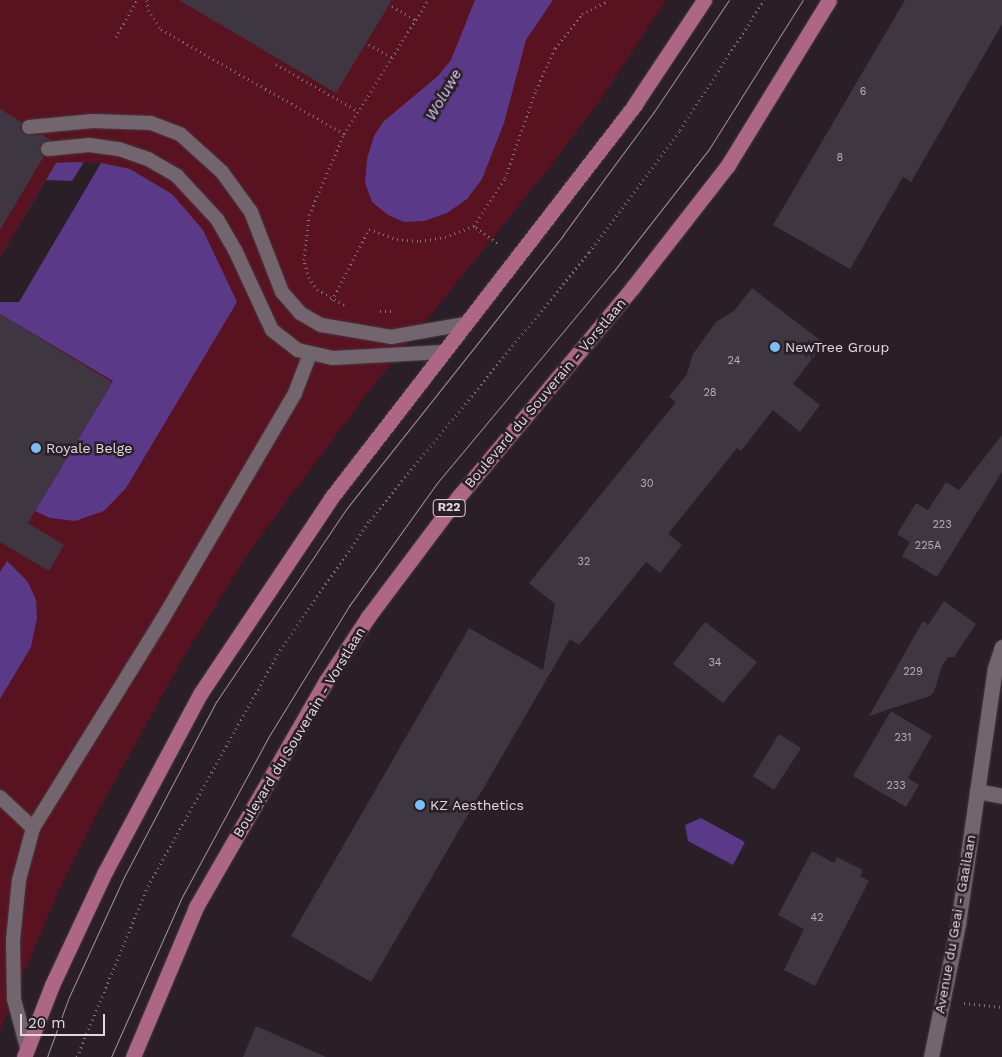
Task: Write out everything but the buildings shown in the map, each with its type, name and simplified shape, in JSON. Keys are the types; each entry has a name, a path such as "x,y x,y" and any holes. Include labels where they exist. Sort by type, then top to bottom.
{"main road":[{"path":"26,1052 52,985 105,872 200,694 331,498 635,104 704,0"},
{"name":"Boulevard du Souverain - Vorstlaan","path":"133,1057 196,907 326,681 368,617 440,519 633,287 728,165 829,0"}],"street":[{"name":"Avenue du Geai - Gaailaan","path":"931,1057 958,924 995,668 1002,647"},
{"path":"977,791 1002,796"}],"lane":[{"path":"29,127 93,121 151,123 180,134 222,172 251,212 282,292 300,313 321,325 390,337 465,324"},
{"path":"48,149 89,145 118,149 148,160 177,176 217,219 235,250 272,330 298,350 333,358 443,352"},
{"path":"26,1052 14,1000 13,940 19,880 33,828 162,620 295,393 310,354"},
{"path":"0,797 33,828"}],"path":[{"path":"116,37 137,0"},
{"path":"147,0 148,10 161,29 344,134"},
{"path":"428,0 344,134 309,215 305,233 304,260 309,278 332,300 370,229 397,239 420,241 445,237 474,226 505,178 536,90 555,48 582,14 609,0"},
{"path":"77,1057 148,886 280,650 370,520 588,252 674,138 764,0"},
{"path":"392,6 415,20"},
{"path":"368,44 392,58"},
{"path":"276,64 358,111"},
{"path":"474,226 497,243"},
{"path":"964,1003 1002,1008"}],"shaded area":[{"path":"0,0 666,0 601,99 549,168 366,395 251,549 181,661 97,813 57,894 0,1030"}],"water":[{"name":"Woluwe","path":"475,0 553,0 526,40 504,123 482,179 467,199 447,213 424,221 404,222 388,215 372,202 365,183 367,159 374,136 383,122 438,76 451,60"},
{"path":"56,163 101,163 130,169 172,194 203,230 237,302 126,488 104,511 75,521 50,518 35,511 113,381 0,314 0,257"},
{"path":"7,561 28,582 36,600 37,618 31,647 0,699 0,572"},
{"path":"701,818 745,842 733,865 688,841 685,825"}],"pier":[{"path":"84,162 101,163 19,302 0,302 0,257 46,180 72,181"}],"tram line":[{"path":"47,1057 69,997 124,877 216,702 347,508 563,235 653,113 729,0"},
{"path":"111,1057 182,897 269,736 349,606 437,483 613,272 709,149 803,0"}],"place":[{"name":"NewTree Group","path":"775,347"},
{"name":"Royale Belge","path":"36,448"},
{"name":"KZ Aesthetics","path":"420,805"}]}
